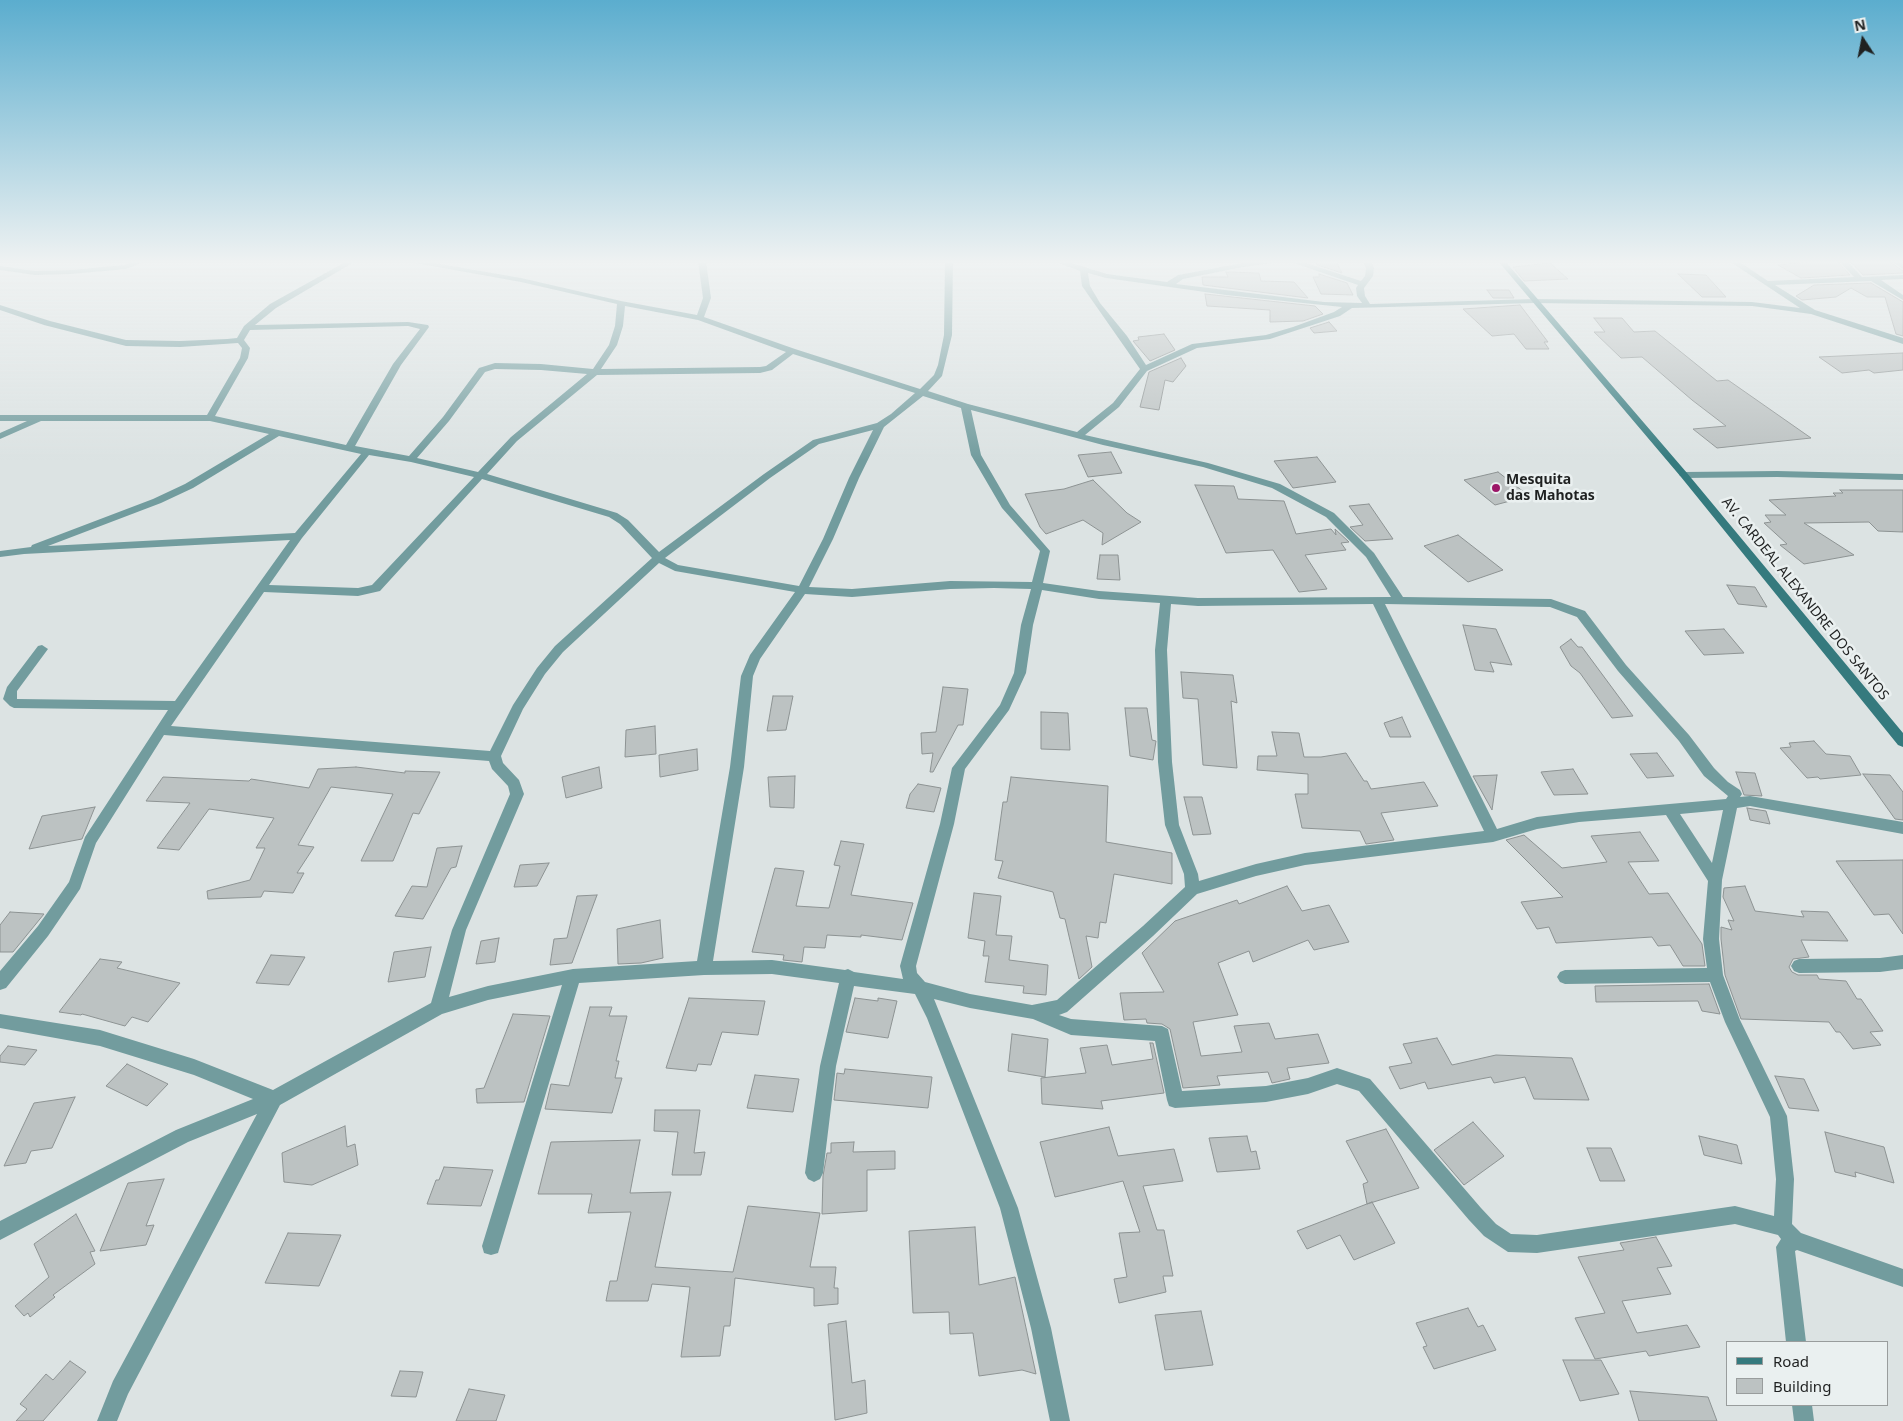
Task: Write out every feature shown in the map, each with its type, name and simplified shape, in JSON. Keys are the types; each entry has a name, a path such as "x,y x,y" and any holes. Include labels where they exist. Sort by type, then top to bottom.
{"street":[{"path":"62,327 126,342 206,343 240,340"},
{"path":"240,340 247,328 275,327"},
{"path":"349,448 396,364 424,327"},
{"path":"261,588 366,592 376,588 514,439 595,372 614,345 619,327"},
{"path":"726,327 792,351 965,406 1078,435 1205,464 1276,486 1330,515 1370,555 1400,600"},
{"path":"438,1008 459,930 517,794 514,784 498,765 494,756 517,708 541,671 558,650 658,558 752,487 816,442 880,424 894,416 938,376 942,365 948,327"},
{"path":"1116,327 1144,368"},
{"path":"1078,435 1116,405 1144,368 1195,346 1267,337 1301,327"},
{"name":"AV. CARDEAL ALEXANDRE DOS SANTOS","path":"1557,327 1684,475 1903,742"},
{"path":"1860,327 1903,341"},
{"path":"210,418 244,358 246,348 240,340"},
{"path":"411,459 446,420 482,370 495,366 595,372 765,370 792,351"},
{"path":"965,406 976,455 991,483 1006,506 1045,551 1038,586 1027,624 1020,673 1005,707 959,768 947,824 908,966 910,976 920,988 934,1016 1009,1208 1041,1328 1060,1421"},
{"path":"0,418 210,418 367,452 411,459 479,475 613,516 624,522 658,558 676,568 802,590 852,593 950,585 994,584 1038,586 1099,595 1166,600 1238,602 1377,600 1551,602 1580,614 1622,668 1684,738 1709,772 1723,786 1736,794 1732,804 1715,880 1711,939 1716,975 1733,1022 1778,1116 1789,1233 1785,1247 1796,1341"},
{"path":"0,436 40,418"},
{"path":"704,968 737,767 747,676 754,658 802,590 828,539 880,424"},
{"path":"24,551 157,501 198,481 276,433"},
{"path":"0,983 44,931 75,885 90,841 161,730 298,536 367,452"},
{"path":"1684,475 1777,474 1903,477"},
{"path":"0,554 24,551 298,536"},
{"path":"1166,600 1161,650 1165,762 1172,825 1191,874 1192,889"},
{"path":"1377,600 1493,836"},
{"path":"42,649 11,690 9,699 14,703 178,706"},
{"path":"161,730 494,756"},
{"path":"1032,1012 1061,1007 1148,931 1192,889 1256,870 1304,859 1493,836 1537,823 1579,816 1750,801 1903,828"},
{"path":"1669,808 1715,880"},
{"path":"1799,966 1880,966 1903,962"},
{"path":"0,1231 182,1136 274,1100 438,1008 488,993 573,976 704,968 772,967 848,976 920,988 970,1001 1032,1012 1071,1026 1121,1032 1162,1034 1175,1100 1266,1094 1308,1086 1337,1076 1364,1085 1475,1214 1490,1230 1508,1243 1537,1244 1735,1214 1903,1278"},
{"path":"1565,977 1716,975"},
{"path":"491,1246 573,976"},
{"path":"814,1173 828,1066 848,976"},
{"path":"0,1021 100,1038 194,1067 274,1100"},
{"path":"107,1421 120,1388 274,1100"},
{"path":"1802,1406 1804,1421"}],"building":[{"path":"1334,327 1337,331 1314,333 1310,328"},
{"path":"1483,327 1537,327 1548,342 1544,342 1549,349 1526,349 1514,334 1492,336"},
{"path":"1601,327 1630,327 1634,332 1655,331 1717,381 1728,380 1811,438 1717,448 1693,429 1726,426 1642,357 1621,358 1594,332 1605,332"},
{"path":"1894,327 1903,327 1903,336 1896,334"},
{"path":"1164,334 1175,350 1150,361 1133,341 1139,340 1138,337"},
{"path":"1903,353 1903,370 1874,373 1869,370 1842,373 1819,357"},
{"path":"1181,358 1186,366 1173,382 1165,380 1159,410 1140,407 1149,372"},
{"path":"1111,452 1122,473 1088,477 1078,455"},
{"path":"1317,457 1336,482 1293,488 1274,461"},
{"name":"Mesquita das Mahotas","path":"1498,472 1529,496 1495,505 1464,480"},
{"path":"1093,480 1127,513 1141,522 1102,545 1103,533 1083,520 1046,534 1040,527 1025,494 1064,489"},
{"path":"1195,485 1234,486 1238,499 1284,501 1296,534 1331,529 1336,535 1335,529 1349,542 1341,543 1346,550 1305,555 1327,589 1299,592 1273,550 1226,553"},
{"path":"1840,490 1903,490 1903,532 1878,531 1869,522 1804,523 1854,555 1804,564 1780,545 1787,544 1764,523 1771,522 1765,515 1786,515 1769,500 1836,496 1833,493 1843,493"},
{"path":"1369,504 1393,539 1365,541 1350,527 1363,525 1349,506"},
{"path":"1458,535 1503,570 1468,582 1424,546"},
{"path":"1100,555 1118,555 1120,580 1097,579"},
{"path":"1727,585 1755,587 1767,607 1738,604"},
{"path":"1463,625 1496,629 1512,665 1490,662 1494,672 1475,670"},
{"path":"1724,629 1744,653 1704,655 1685,631"},
{"path":"1571,639 1578,647 1582,647 1633,716 1612,718 1580,673 1571,666 1560,647"},
{"path":"1181,672 1233,675 1237,703 1231,701 1237,768 1203,765 1198,699 1183,698"},
{"path":"943,687 968,689 963,725 958,725 933,772 930,772 933,753 922,754 921,733 936,732"},
{"path":"773,696 793,696 786,730 767,731"},
{"path":"1125,708 1147,708 1152,740 1156,741 1153,760 1130,756"},
{"path":"1041,712 1068,713 1070,750 1041,749"},
{"path":"1402,717 1411,737 1390,737 1384,723"},
{"path":"655,726 656,754 625,757 626,730"},
{"path":"1272,732 1299,733 1304,757 1321,757 1346,753 1371,789 1424,782 1438,806 1381,813 1394,840 1366,844 1360,831 1302,828 1295,794 1308,794 1308,774 1257,770 1258,756 1277,756"},
{"path":"1814,741 1826,754 1850,756 1861,775 1820,779 1818,777 1807,778 1780,748 1791,747 1789,743"},
{"path":"697,749 698,770 660,777 659,755"},
{"path":"1657,753 1674,776 1647,778 1630,754"},
{"path":"356,767 405,773 405,771 440,772 419,814 413,813 393,861 361,861 393,794 331,787 298,845 314,847 297,873 304,873 293,893 264,891 261,897 208,899 207,891 250,880 265,848 256,848 274,818 209,809 179,850 157,848 190,803 146,801 163,777 249,781 251,779 309,788 318,769"},
{"path":"599,767 602,788 566,798 562,777"},
{"path":"1573,769 1588,794 1554,795 1541,772"},
{"path":"1736,772 1755,773 1762,796 1744,795"},
{"path":"1863,774 1890,775 1903,792 1903,820 1895,819"},
{"path":"1497,775 1492,810 1473,776"},
{"path":"795,776 794,808 770,807 768,777"},
{"path":"1011,777 1108,786 1106,842 1172,853 1172,884 1114,874 1106,923 1100,922 1098,938 1086,936 1092,967 1079,979 1065,919 1060,918 1053,892 998,878 1003,861 995,860 1003,802 1007,802"},
{"path":"918,784 941,788 934,812 906,808 910,794"},
{"path":"1184,797 1202,797 1211,834 1193,835"},
{"path":"95,807 82,839 29,849 42,816"},
{"path":"1747,808 1766,811 1770,824 1750,820"},
{"path":"1640,832 1659,861 1628,862 1649,894 1668,893 1702,944 1705,966 1683,966 1670,945 1658,946 1652,937 1556,943 1549,927 1537,929 1521,902 1563,897 1506,840 1524,835 1562,868 1607,862 1591,836"},
{"path":"841,841 864,844 851,895 913,903 902,940 861,935 861,937 827,935 825,948 804,947 802,962 783,960 784,955 752,952 775,868 804,871 796,906 829,908 840,866 834,865"},
{"path":"462,846 456,867 451,868 423,919 395,916 412,886 427,887 437,848"},
{"path":"1903,860 1903,934 1889,914 1874,915 1836,861"},
{"path":"549,863 537,886 514,887 520,865"},
{"path":"1287,886 1302,911 1329,905 1349,942 1314,950 1308,940 1253,962 1249,951 1218,963 1238,1015 1193,1022 1201,1056 1242,1052 1234,1026 1269,1023 1275,1039 1318,1034 1329,1063 1287,1068 1290,1079 1272,1083 1268,1072 1217,1076 1220,1085 1183,1088 1170,1029 1162,1024 1147,1023 1146,1019 1124,1020 1120,993 1164,992 1142,953 1175,921 1237,900 1239,904"},
{"path":"1745,886 1755,911 1804,917 1801,911 1828,912 1848,941 1801,940 1809,957 1793,959 1789,967 1792,972 1798,975 1817,975 1819,979 1846,981 1857,999 1861,999 1883,1031 1870,1032 1881,1045 1853,1049 1840,1032 1836,1032 1829,1022 1741,1019 1725,975 1721,927 1732,930 1728,920 1734,921 1723,897 1724,888"},
{"path":"974,893 1001,896 996,935 1012,936 1009,960 1048,965 1046,995 1023,993 1024,986 985,982 989,956 983,956 985,941 968,938"},
{"path":"597,895 572,963 550,965 554,939 567,938 577,896"},
{"path":"10,912 44,914 13,952 0,952 0,925"},
{"path":"660,920 663,958 641,963 618,964 617,929"},
{"path":"499,938 495,962 476,964 481,941"},
{"path":"431,947 425,977 388,982 394,952"},
{"path":"271,955 305,957 289,985 256,983"},
{"path":"100,959 122,962 117,968 180,983 148,1022 132,1017 125,1026 82,1014 59,1012"},
{"path":"1709,984 1720,1014 1702,1011 1698,1001 1596,1002 1595,986"},
{"path":"689,998 765,1001 758,1035 722,1032 711,1065 698,1064 696,1071 666,1068"},
{"path":"855,998 878,1001 878,998 897,1001 888,1038 846,1032"},
{"path":"590,1007 612,1007 609,1016 627,1016 616,1061 619,1061 615,1078 622,1078 612,1113 545,1109 551,1084 569,1086"},
{"path":"513,1014 550,1016 524,1102 477,1103 476,1089 484,1088"},
{"path":"1012,1034 1048,1039 1045,1077 1008,1071"},
{"path":"1437,1038 1452,1065 1496,1055 1572,1058 1589,1100 1534,1099 1525,1077 1494,1083 1491,1077 1428,1089 1425,1082 1400,1089 1389,1067 1412,1063 1403,1044"},
{"path":"1150,1043 1153,1043 1164,1093 1101,1101 1103,1109 1042,1104 1041,1078 1086,1073 1080,1048 1107,1045 1112,1065 1153,1059"},
{"path":"8,1046 37,1050 25,1065 0,1062 0,1056"},
{"path":"127,1064 168,1084 147,1106 106,1086"},
{"path":"845,1069 932,1077 928,1108 834,1100 837,1073 844,1074"},
{"path":"755,1075 799,1079 793,1112 747,1108"},
{"path":"1775,1076 1804,1079 1819,1111 1789,1108"},
{"path":"75,1097 52,1148 31,1151 26,1163 4,1166 34,1103"},
{"path":"655,1110 700,1110 694,1153 705,1152 701,1175 672,1175 678,1132 654,1131"},
{"path":"1473,1122 1504,1156 1464,1185 1434,1150"},
{"path":"345,1126 347,1147 355,1144 358,1165 312,1185 284,1182 282,1153"},
{"path":"1109,1127 1118,1156 1174,1149 1183,1181 1143,1186 1157,1230 1164,1230 1173,1276 1163,1276 1166,1292 1119,1303 1114,1279 1127,1277 1119,1233 1140,1232 1123,1181 1055,1197 1040,1142"},
{"path":"1386,1129 1419,1188 1367,1204 1363,1184 1368,1182 1346,1141"},
{"path":"1825,1132 1884,1147 1894,1183 1855,1172 1856,1177 1835,1172"},
{"path":"1247,1136 1251,1152 1256,1151 1260,1169 1217,1172 1209,1138"},
{"path":"1699,1136 1737,1145 1742,1164 1704,1155"},
{"path":"640,1140 630,1193 671,1192 655,1267 733,1272 748,1206 820,1213 810,1267 836,1267 834,1288 838,1288 838,1304 814,1306 814,1288 735,1278 730,1326 724,1326 720,1356 681,1357 690,1287 652,1284 648,1301 606,1301 610,1281 617,1281 631,1212 588,1213 592,1194 538,1194 551,1142"},
{"path":"854,1142 853,1152 895,1151 895,1169 867,1170 867,1211 822,1214 823,1176 827,1153 831,1153 831,1143"},
{"path":"1587,1148 1611,1148 1625,1181 1600,1181"},
{"path":"444,1167 493,1170 481,1206 427,1204 436,1180 439,1180"},
{"path":"164,1179 146,1226 154,1225 146,1245 100,1251 128,1183"},
{"path":"1372,1202 1395,1243 1354,1260 1340,1235 1307,1249 1297,1231"},
{"path":"76,1214 95,1251 90,1252 95,1264 53,1295 55,1297 30,1317 28,1313 24,1316 15,1306 49,1277 34,1244"},
{"path":"975,1227 979,1285 1015,1277 1036,1374 1022,1370 979,1376 973,1333 950,1334 949,1312 913,1313 909,1231"},
{"path":"288,1233 341,1235 319,1286 265,1283"},
{"path":"1656,1237 1672,1266 1657,1268 1671,1294 1622,1301 1637,1333 1687,1325 1700,1347 1649,1356 1646,1351 1595,1359 1575,1318 1605,1313 1578,1257 1624,1250 1620,1243"},
{"path":"1468,1308 1478,1327 1483,1325 1496,1350 1434,1369 1423,1347 1427,1346 1416,1323"},
{"path":"1201,1311 1213,1365 1165,1370 1155,1315"},
{"path":"846,1321 852,1383 865,1380 867,1413 835,1420 828,1324"},
{"path":"1563,1360 1601,1360 1619,1394 1580,1401"},
{"path":"70,1361 86,1372 43,1421 16,1421 27,1409 20,1404 46,1374 53,1380"},
{"path":"400,1371 423,1372 416,1397 391,1396"},
{"path":"469,1389 505,1395 496,1421 456,1421"},
{"path":"1630,1391 1708,1397 1717,1421 1639,1421"}],"place":[{"name":"Mesquita das Mahotas","path":"1496,488"}]}
